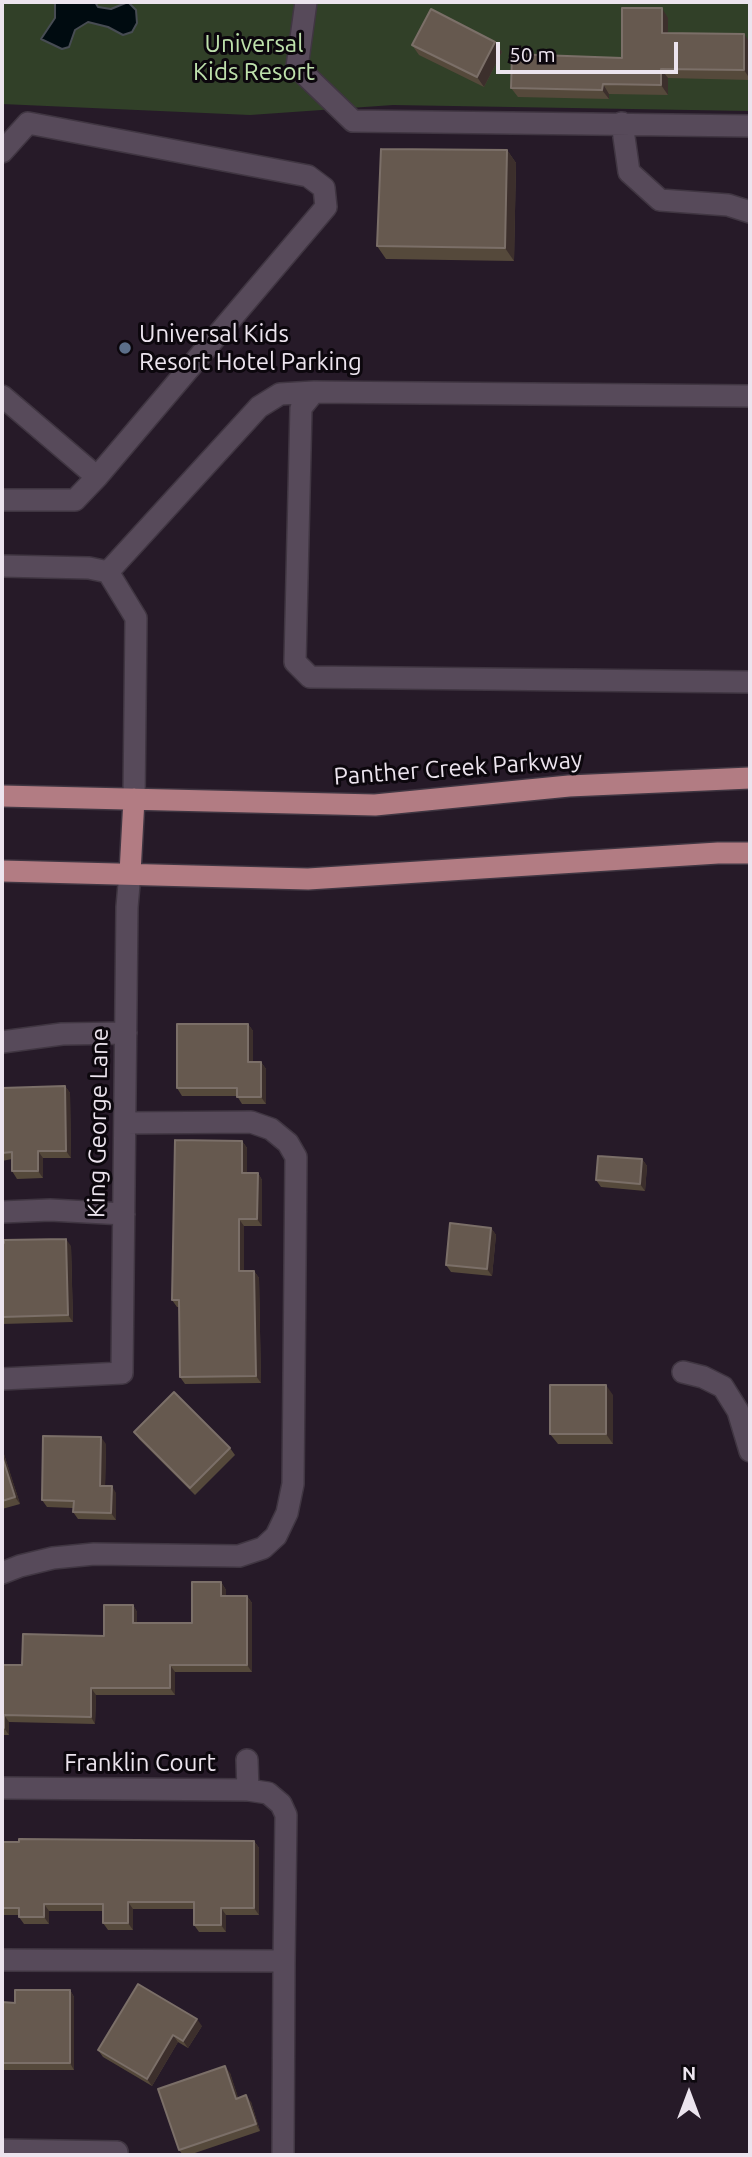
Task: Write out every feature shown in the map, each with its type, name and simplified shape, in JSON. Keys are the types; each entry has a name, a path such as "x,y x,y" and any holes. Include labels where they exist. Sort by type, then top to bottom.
{"main road":[{"name":"Panther Creek Parkway","path":"2,796 375,805 569,786 750,778"},
{"path":"130,873 134,799"},
{"path":"2,871 308,879 750,853"}],"street":[{"path":"306,2 297,67 353,121 750,126"},
{"path":"2,152 28,123 307,176 324,188 326,207 75,500 2,500"},
{"path":"622,123 629,172 660,200 728,205 750,212"},
{"path":"728,205 750,200"},
{"path":"314,392 301,408 295,662 310,677 750,682"},
{"path":"108,572 259,407 281,394 314,392 750,396"},
{"path":"2,396 97,477"},
{"path":"2,566 89,568 108,572 136,618 134,799"},
{"name":"King George Lane","path":"2,1379 122,1373 127,907 130,873"},
{"path":"2,1042 62,1034 126,1033"},
{"path":"2,1573 53,1558 94,1555 239,1556 263,1548 276,1536 287,1513 293,1484 296,1157 288,1143 271,1129 251,1122 125,1123"},
{"path":"2,1212 50,1210 124,1214"},
{"path":"683,1372 703,1377 723,1387 738,1411 750,1451"},
{"name":"Franklin Court","path":"2,1788 248,1790 247,1760"},
{"path":"248,1790 268,1793 281,1804 286,1815 283,2155"},
{"path":"2,1960 284,1961"},
{"path":"2,2150 117,2154"}],"green space":[{"name":"Universal Kids Resort","path":"2,2 750,2 750,111 393,105 250,115 2,104"}],"shaded area":[{"path":"52,2 95,2 98,7 111,9 128,2 136,10 137,23 132,32 123,35 108,27 88,22 75,30 69,47 62,49 41,39 55,18 55,4"}],"building":[{"path":"622,8 662,8 662,33 744,34 744,70 661,69 661,85 603,84 602,90 511,88 512,54 622,58"},
{"path":"431,9 495,42 477,77 412,45"},
{"path":"381,149 507,150 505,248 377,246"},
{"path":"177,1024 248,1024 248,1062 261,1062 261,1097 237,1097 237,1088 177,1088"},
{"path":"65,1086 66,1151 38,1151 38,1171 12,1171 12,1152 2,1153 2,1088"},
{"path":"175,1140 242,1141 242,1173 258,1173 257,1219 239,1219 239,1271 254,1271 256,1376 180,1377 179,1300 172,1300"},
{"path":"598,1156 642,1159 640,1184 596,1180"},
{"path":"450,1223 491,1228 487,1269 446,1265"},
{"path":"66,1239 68,1315 2,1317 4,1240"},
{"path":"550,1385 606,1385 606,1434 550,1434"},
{"path":"174,1392 230,1448 190,1488 134,1432"},
{"path":"43,1436 101,1437 100,1486 112,1486 111,1513 73,1512 74,1501 42,1500"},
{"path":"2,1456 15,1497 2,1501"},
{"path":"192,1582 221,1582 221,1596 247,1596 247,1665 170,1665 170,1688 91,1688 91,1717 4,1715 2,1728 2,1665 22,1665 23,1634 104,1636 104,1605 133,1605 133,1623 192,1623"},
{"path":"19,1839 254,1841 254,1908 221,1908 221,1925 194,1925 194,1902 128,1902 128,1923 103,1923 103,1904 44,1904 44,1917 19,1917 19,1908 2,1908 2,1842 19,1842"},
{"path":"138,1984 197,2019 183,2041 173,2035 147,2079 98,2050"},
{"path":"15,1990 70,1990 70,2063 2,2063 2,2002 15,2003"},
{"path":"225,2066 236,2099 246,2095 256,2124 179,2150 158,2089"}],"place":[{"name":"Universal Kids Resort Hotel Parking","path":"125,348"}]}
